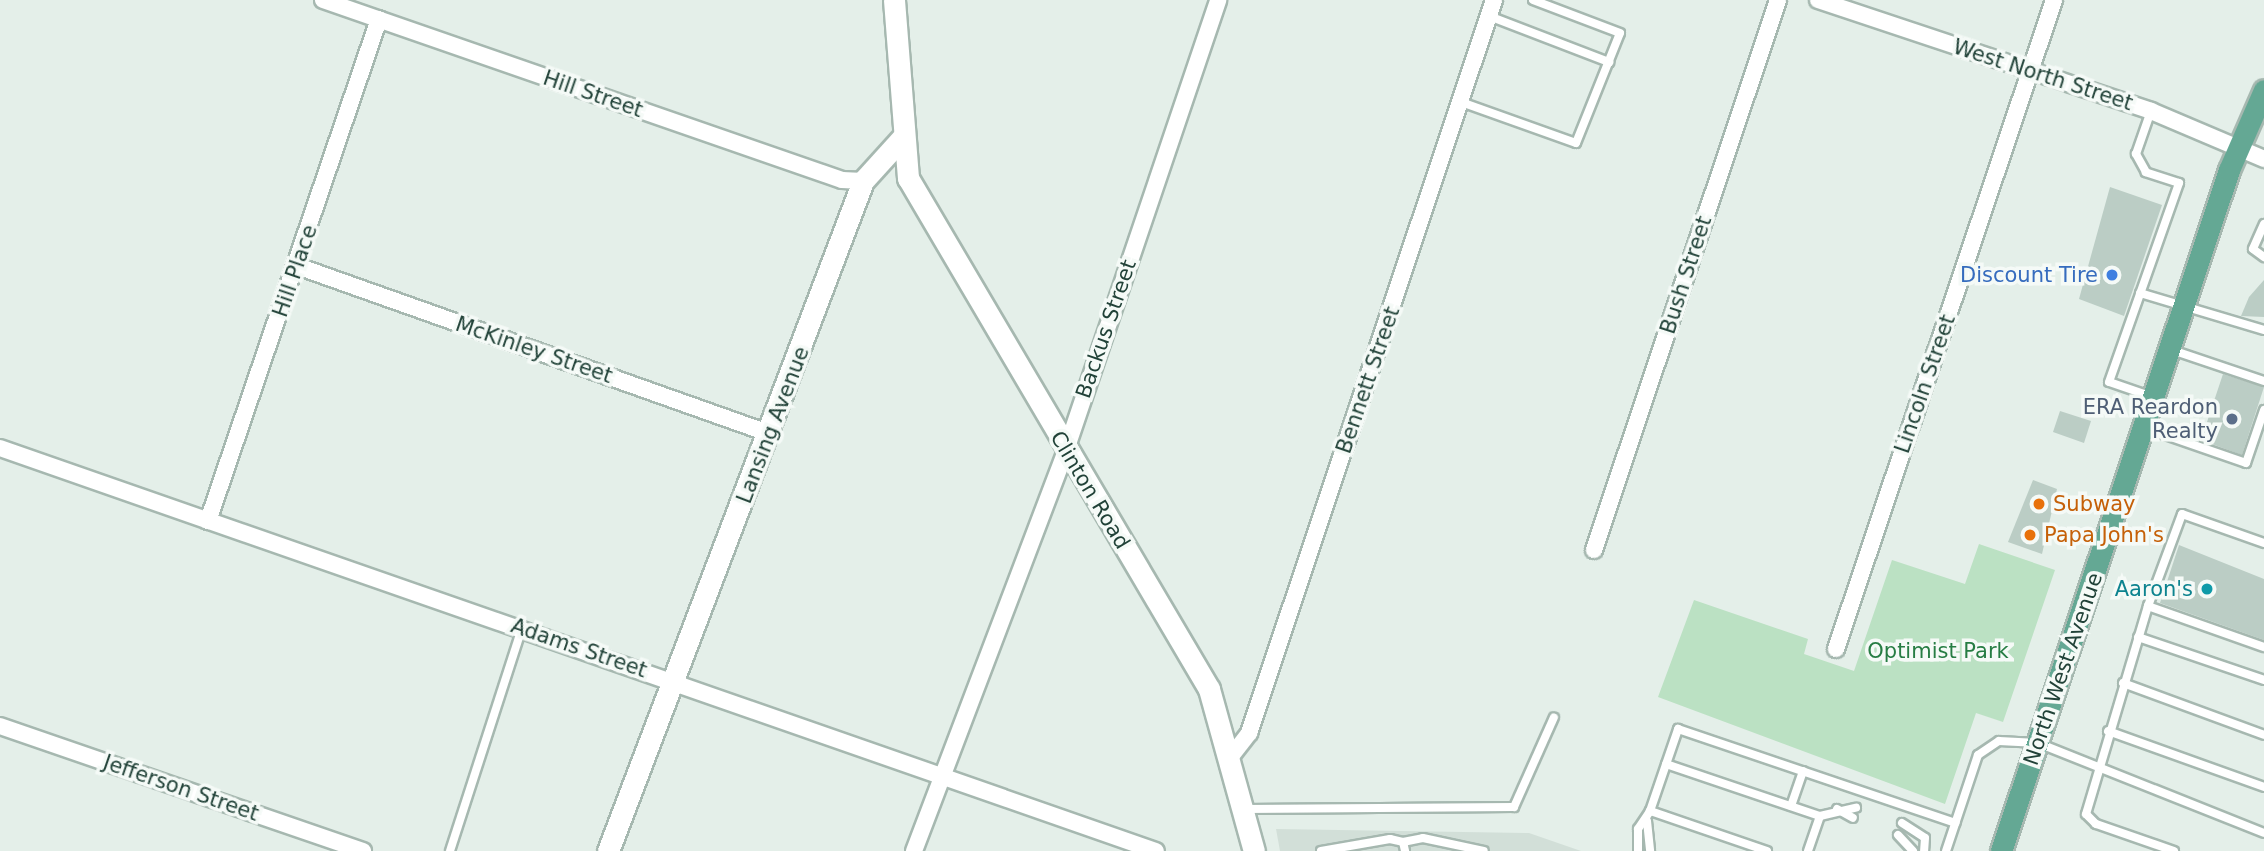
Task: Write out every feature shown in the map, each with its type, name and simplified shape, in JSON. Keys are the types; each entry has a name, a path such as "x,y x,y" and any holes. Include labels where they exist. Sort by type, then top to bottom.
{"main road":[{"path":"894,0 902,138"},
{"name":"North West Avenue","path":"2001,851 2185,307 2264,90"},
{"name":"Lansing Avenue","path":"608,851 771,434 863,181 902,138"},
{"name":"Clinton Road","path":"902,138 919,202 1209,689 1232,755 1254,851"}],"street":[{"name":"Hill Street","path":"323,0 842,180 863,181"},
{"name":"Backus Street","path":"914,851 1066,450 1218,0"},
{"name":"Bush Street","path":"1594,550 1778,0"},
{"name":"West North Street","path":"1818,0 2151,111 2242,147 2264,159"},
{"name":"Lincoln Street","path":"1836,649 2054,0"},
{"name":"Bennett Street","path":"1232,755 1249,733 1492,8"},
{"name":"Hill Place","path":"208,521 379,19"},
{"name":"McKinley Street","path":"297,266 771,434"},
{"name":"Adams Street","path":"0,448 944,774 1156,851"},
{"name":"Jefferson Street","path":"0,726 363,851"}],"lane":[{"path":"1461,102 1576,143 1620,33 1534,0"},
{"path":"1492,8 1609,62"},
{"path":"2151,111 2136,154 2146,172 2179,183 2109,382 2156,398"},
{"path":"2264,224 2253,249 2264,257"},
{"path":"2140,293 2264,330"},
{"path":"2172,350 2264,381"},
{"path":"2146,428 2246,463 2264,410"},
{"path":"2174,851 2096,824 2086,814 2097,766 2148,606 2182,514 2264,543"},
{"path":"2148,606 2264,647"},
{"path":"450,851 522,628"},
{"path":"2138,637 2264,680"},
{"path":"2123,683 2264,735"},
{"path":"1245,809 1514,807 1554,717"},
{"path":"1650,851 1647,821 1678,729 1956,823"},
{"path":"2108,731 2264,787"},
{"path":"1946,851 1979,755 1999,741 2038,743 2264,833"},
{"path":"1666,764 1820,816 1837,809 1856,808"},
{"path":"1791,806 1803,771"},
{"path":"1837,809 1853,818"},
{"path":"1650,811 1767,851"},
{"path":"1808,851 1820,816"},
{"path":"1638,851 1638,829 1647,821"},
{"path":"1902,823 1925,838 1924,851"},
{"path":"1898,835 1913,851"},
{"path":"1322,851 1404,847 1423,838 1484,851"}],"shaded area":[{"path":"1276,829 1529,833 1581,851 1280,851"}],"green space":[{"name":"Optimist Park","path":"1979,544 2055,570 2003,722 1976,713 1945,804 1658,697 1694,600 1808,639 1804,654 1854,671 1892,560 1965,584"}],"building":[{"name":"Discount Tire","path":"2110,187 2162,205 2124,316 2079,299"},
{"path":"2264,280 2264,317 2241,316 2249,297"},
{"name":"ERA Reardon Realty","path":"2223,374 2264,387 2242,455 2201,440"},
{"path":"2060,411 2091,421 2084,443 2053,432"},
{"path":"2033,480 2057,489 2042,554 2008,542"},
{"name":"Aaron's","path":"2179,545 2264,579 2264,640 2160,603"}],"place":[{"name":"Discount Tire","path":"2112,275"},
{"name":"ERA Reardon Realty","path":"2232,419"},
{"name":"Subway","path":"2039,504"},
{"name":"Papa John's","path":"2030,535"},
{"name":"Aaron's","path":"2207,589"}]}
